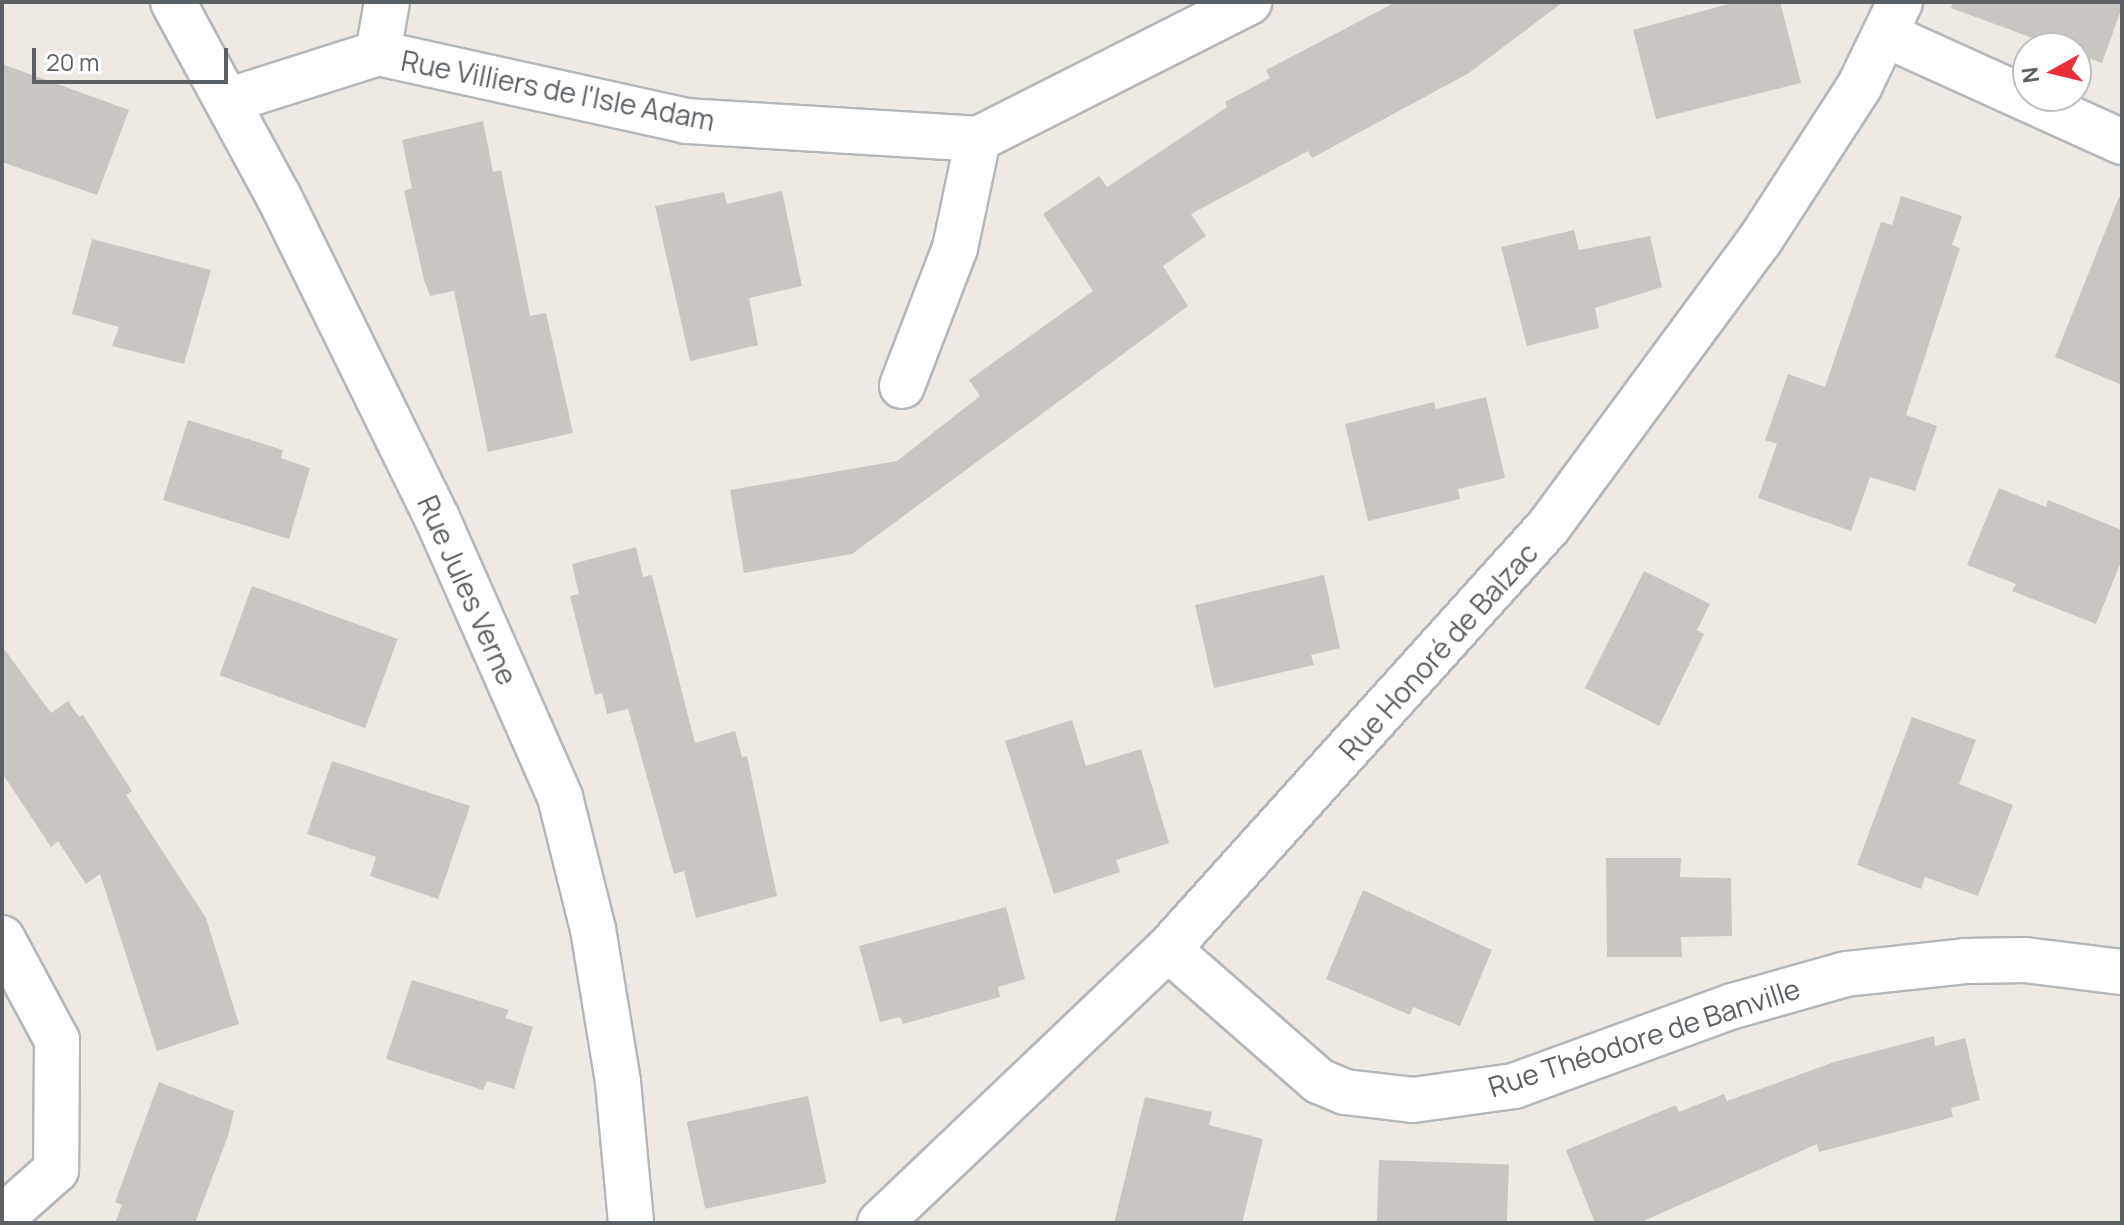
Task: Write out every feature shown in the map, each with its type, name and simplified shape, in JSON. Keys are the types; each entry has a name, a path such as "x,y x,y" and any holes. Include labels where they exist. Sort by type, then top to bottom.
{"street":[{"name":"Rue Jules Verne","path":"173,2 278,195 437,518 560,797 593,929 618,1082 631,1223"},
{"name":"Rue Villiers de l'Isle Adam","path":"378,53 387,2"},
{"path":"902,386 955,248 978,139 1249,2"},
{"path":"1893,18 2122,142"},
{"name":"Rue Honoré de Balzac","path":"880,1223 1168,949 1549,526 1760,240 1859,87 1893,18"},
{"name":"Rue Villiers de l'Isle Adam","path":"227,101 378,53 686,121 978,139"},
{"path":"2,938 57,1040 56,1170 2,1218"},
{"name":"Rue Théodore de Banville","path":"1168,949 1319,1081 1345,1092 1413,1100 1514,1086 1733,1006 1846,974 1965,961 2025,960 2122,972"}],"building":[{"path":"1396,2 1563,2 1469,73 1312,158 1308,151 1191,214 1206,236 1163,266 1188,306 852,554 744,573 730,490 897,461 980,396 969,380 1093,291 1043,214 1099,176 1107,187 1227,107 1225,102 1270,78 1266,70"},
{"path":"1736,2 1780,2 1801,83 1656,119 1633,30"},
{"path":"1953,2 2122,2 2102,63 2092,60 2092,32 2016,32 1951,8"},
{"path":"2,64 129,110 97,195 2,162"},
{"path":"483,121 493,172 501,170 530,316 546,313 573,433 488,452 454,291 430,296 424,280 404,191 412,188 402,140"},
{"path":"782,191 802,286 749,298 758,345 690,361 655,206 724,192 727,204"},
{"path":"1901,196 1962,216 1952,245 1960,248 1906,415 1937,426 1915,491 1870,477 1851,531 1758,498 1777,444 1765,440 1788,374 1825,387 1881,222 1892,225"},
{"path":"2119,197 2122,198 2122,385 2055,357"},
{"path":"1574,230 1579,250 1650,236 1662,287 1595,308 1599,328 1527,346 1501,247"},
{"path":"92,239 211,270 184,364 112,346 119,327 72,314"},
{"path":"1486,397 1505,478 1458,489 1460,499 1368,521 1345,424 1434,402 1436,409"},
{"path":"188,420 283,450 281,458 310,468 289,539 163,500"},
{"path":"1999,488 2046,507 2048,500 2122,530 2122,559 2096,624 2012,591 2016,584 1967,565"},
{"path":"636,547 643,577 652,575 695,743 735,731 742,757 747,756 777,896 696,918 684,871 674,874 628,709 607,714 602,693 595,695 570,596 579,594 572,564"},
{"path":"1644,571 1710,604 1697,630 1704,634 1659,726 1585,688"},
{"path":"1324,575 1340,648 1311,655 1314,665 1214,688 1195,605"},
{"path":"252,586 398,639 365,728 220,675"},
{"path":"2,646 51,713 68,701 79,717 83,715 132,791 126,795 206,918 239,1024 157,1051 100,874 86,884 58,841 51,847 2,773"},
{"path":"1912,717 1976,740 1959,784 2013,805 1978,896 1925,877 1921,889 1857,865"},
{"path":"1072,720 1086,766 1141,749 1169,843 1116,860 1120,872 1054,894 1005,741"},
{"path":"332,761 470,806 438,899 370,876 376,857 307,834"},
{"path":"1606,858 1681,858 1680,877 1731,878 1732,936 1681,937 1682,957 1607,957"},
{"path":"1363,890 1492,950 1460,1026 1413,1007 1410,1015 1326,979"},
{"path":"1006,907 1025,979 998,987 1000,997 903,1024 900,1017 880,1022 859,946"},
{"path":"412,980 509,1010 505,1018 533,1027 514,1089 487,1081 483,1090 386,1059"},
{"path":"1934,1036 1935,1046 1965,1038 1980,1100 1951,1108 1953,1117 1819,1152 1817,1144 1639,1223 1595,1223 1566,1150 1676,1105 1679,1112 1724,1094 1727,1101 1834,1062"},
{"path":"159,1082 234,1111 228,1136 195,1223 115,1223 122,1205 115,1202"},
{"path":"808,1096 827,1183 705,1209 687,1122"},
{"path":"1145,1097 1212,1112 1209,1125 1263,1139 1242,1223 1114,1223"},
{"path":"1379,1160 1509,1165 1507,1223 1377,1223"}]}
